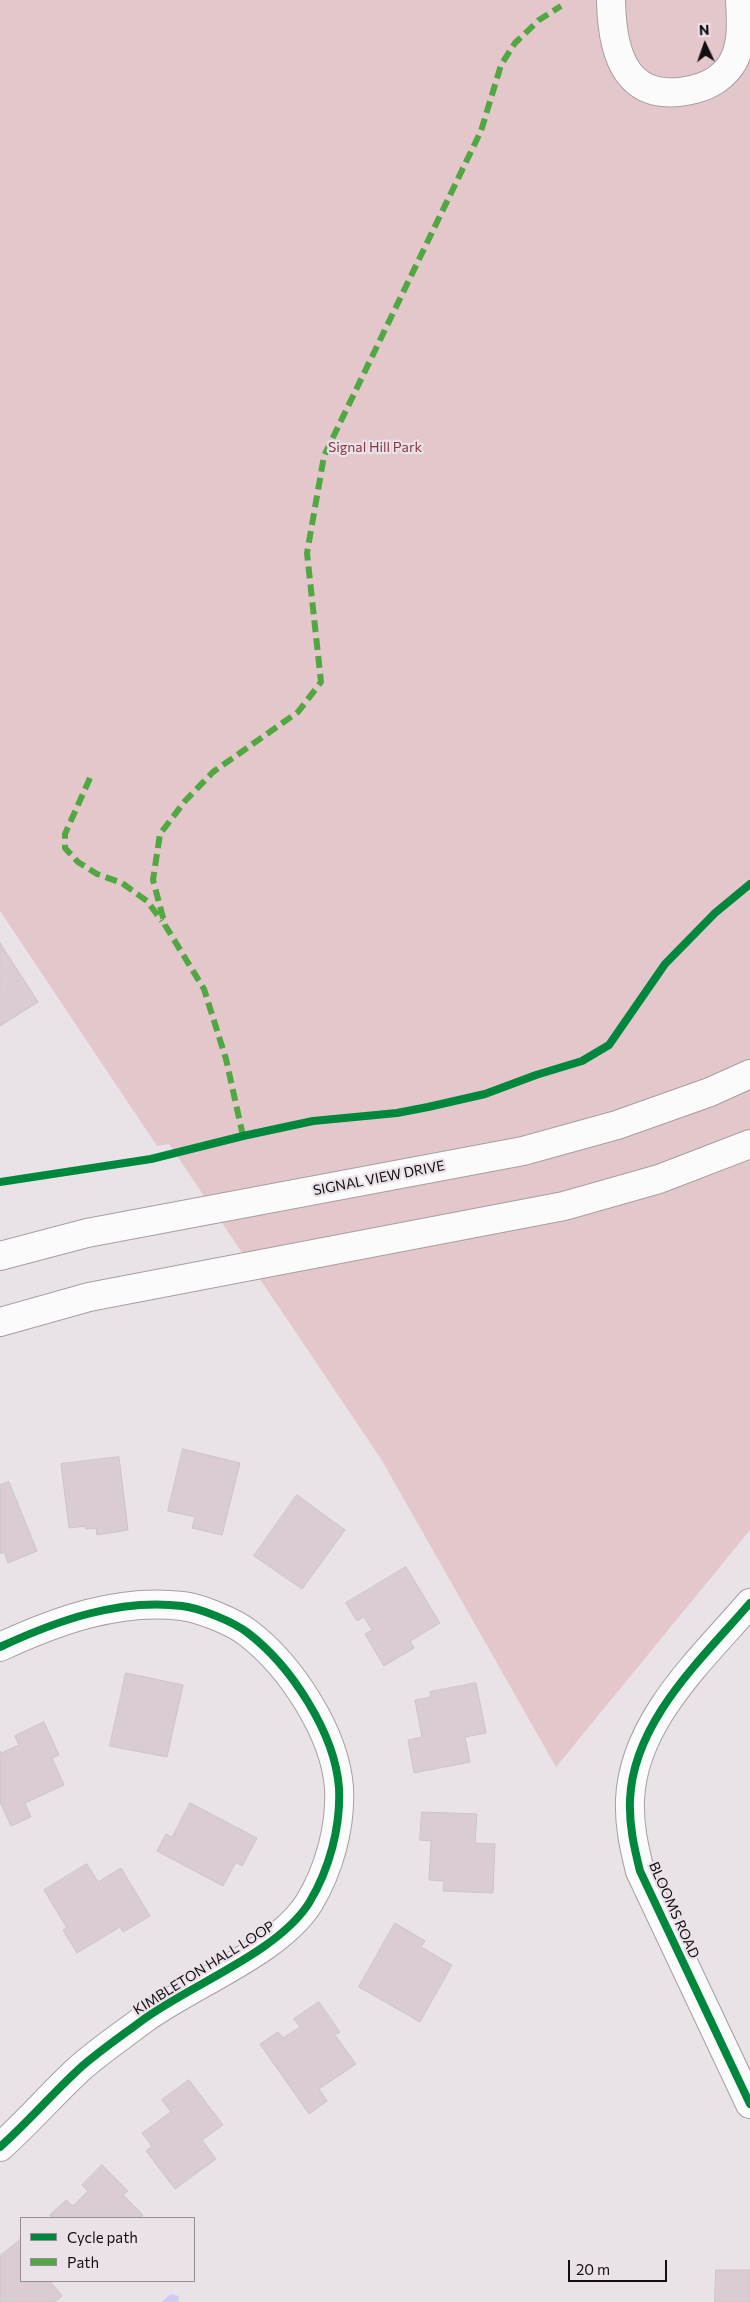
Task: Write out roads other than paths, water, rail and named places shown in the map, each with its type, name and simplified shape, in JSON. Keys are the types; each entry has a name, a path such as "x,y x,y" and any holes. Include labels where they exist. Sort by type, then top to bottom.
{"main road":[{"path":"610,0 614,42 622,64 636,81 655,92 679,93 706,86 720,77 733,61 740,41 740,0"},
{"name":"SIGNAL VIEW DRIVE","path":"0,1256 87,1233 523,1151 617,1125 710,1092 750,1074"},
{"path":"0,1322 89,1297 564,1206 658,1179 750,1144"},
{"name":"BLOOMS ROAD","path":"750,1603 664,1704 649,1729 636,1763 630,1799 632,1836 640,1871 750,2104"},
{"name":"KIMBLETON HALL LOOP","path":"0,1647 47,1625 100,1612 142,1606 182,1606 218,1618 247,1632 273,1656 303,1693 326,1738 339,1788 337,1826 325,1872 308,1904 287,1930 147,2017 80,2067 0,2147"}],"park label":[{"name":"Signal Hill Park","path":"375,447"}]}
